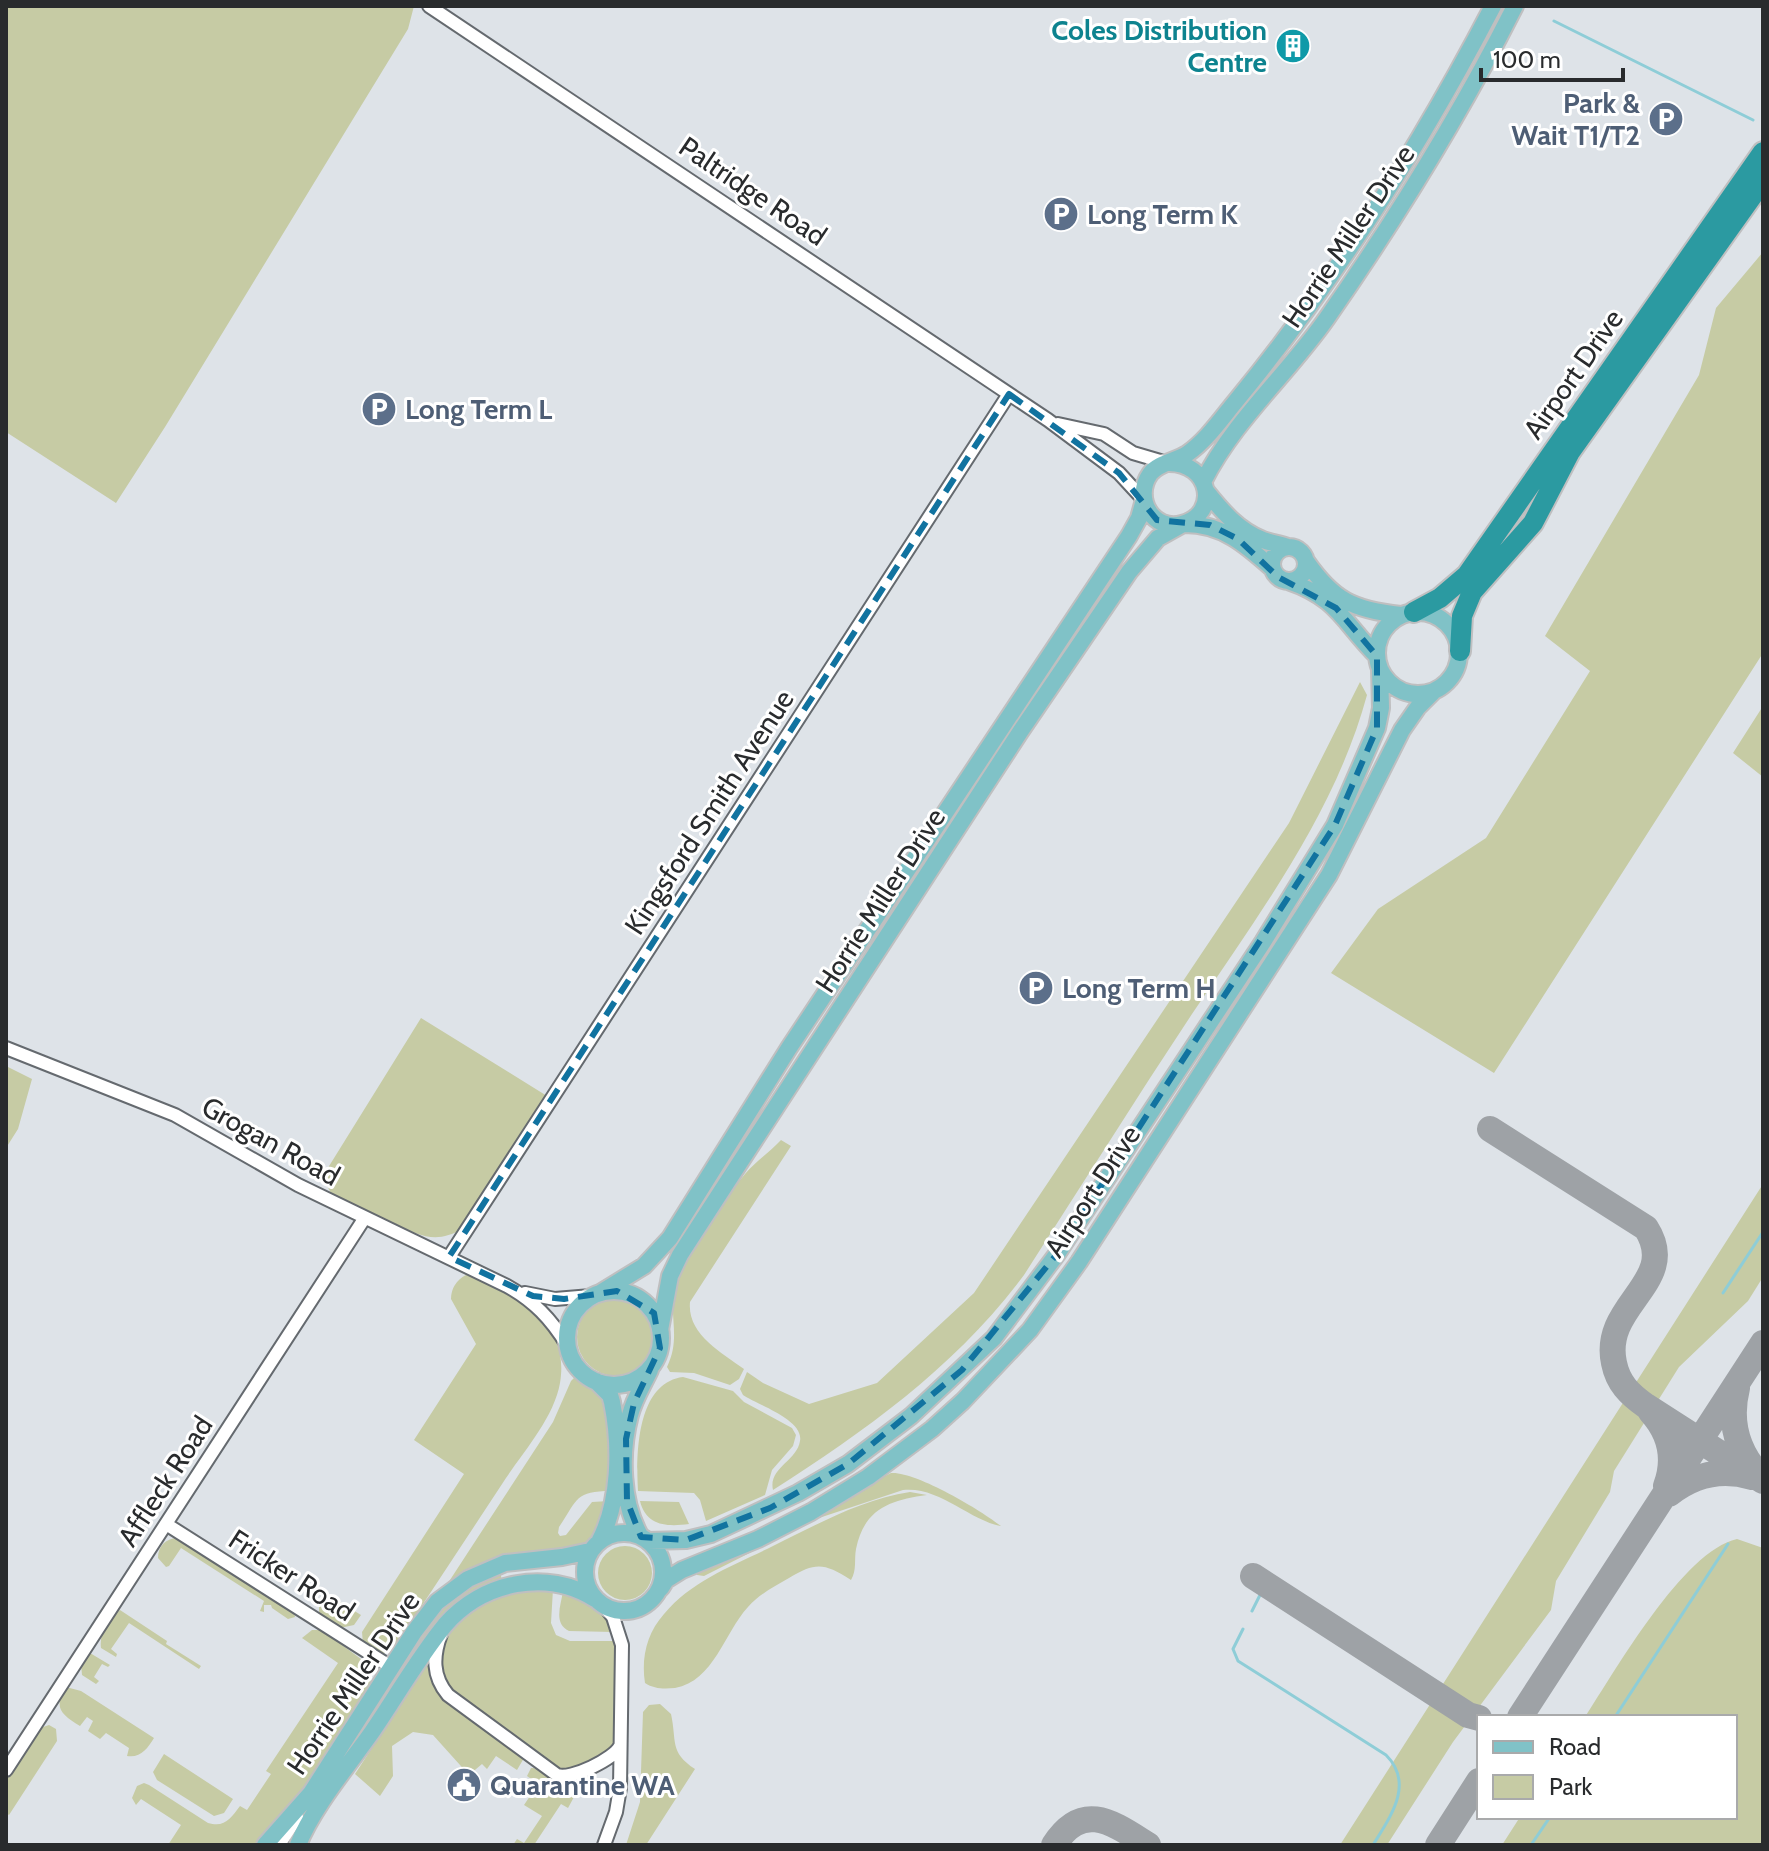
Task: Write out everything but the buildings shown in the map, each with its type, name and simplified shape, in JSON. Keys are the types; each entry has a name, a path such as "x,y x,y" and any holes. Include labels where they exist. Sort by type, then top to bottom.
{"highway":[{"name":"Airport Drive","path":"1408,614 1440,598 1467,575 1763,152"},
{"name":"Airport Drive","path":"1460,651 1462,616 1472,592 1533,523 1570,452 1763,181"}],"main road":[{"name":"Horrie Miller Drive","path":"1167,463 1184,456 1208,435 1328,281 1432,121 1493,6"},
{"name":"Horrie Miller Drive","path":"1204,486 1224,445 1326,320 1411,194 1473,88 1515,6"},
{"path":"1167,463 1191,467 1224,515 1264,540 1297,549 1313,575 1356,607 1370,612 1431,614 1445,622 1455,635 1460,651 1453,676 1433,692 1418,695 1402,691 1389,682 1352,624 1311,589 1278,577 1238,539 1221,529 1202,524 1169,525 1157,520 1148,511 1143,499 1144,487 1151,473 1167,463"},
{"path":"1183,524 1200,512 1204,486"},
{"name":"Horrie Miller Drive","path":"595,1294 644,1266 670,1238 789,1048 1129,536 1139,518 1143,499"},
{"name":"Horrie Miller Drive","path":"660,1330 670,1276 680,1255 735,1170 1111,598 1148,548 1170,530 1183,524"},
{"path":"1272,568 1275,554 1288,547"},
{"path":"1288,581 1302,575 1306,561"},
{"path":"1378,662 1378,642 1384,629 1408,614"},
{"name":"Airport Drive","path":"645,1539 686,1540 711,1534 770,1508 848,1464 911,1416 994,1338 1057,1254 1254,955 1335,825 1377,728 1381,708 1378,662"},
{"name":"Airport Drive","path":"661,1588 676,1573 780,1528 868,1477 932,1429 963,1401 1030,1330 1087,1250 1321,887 1354,830 1402,730 1433,692"},
{"path":"617,1291 642,1300 654,1313 660,1330 660,1348 634,1403 626,1439 627,1501 634,1526 657,1550 664,1575 661,1588 653,1599 642,1607 617,1611 600,1603 588,1588 585,1576 586,1563 609,1522 614,1502 616,1475 612,1402 603,1387 574,1363 567,1345 567,1333 574,1312 595,1294 617,1291"},
{"path":"595,1381 616,1385 627,1383 645,1373 652,1365"},
{"path":"594,1547 622,1533 645,1539"},
{"name":"Horrie Miller Drive","path":"301,1842 316,1799 391,1667 437,1602 468,1579 505,1563 562,1557 594,1547"},
{"name":"Horrie Miller Drive","path":"265,1845 316,1799 446,1624 473,1601 499,1589 523,1583 558,1583 570,1585 600,1603"}],"street":[{"name":"Paltridge Road","path":"429,6 1048,420 1119,473 1143,499"},
{"name":"Kingsford Smith Avenue","path":"449,1257 1009,394"},
{"name":"Paltridge Road","path":"1048,420 1097,431 1133,453 1167,463"},
{"name":"Grogan Road","path":"6,1048 175,1115 274,1173 507,1286 545,1314 567,1345"},
{"name":"Affleck Road","path":"6,1770 364,1219"},
{"name":"Grogan Road","path":"507,1286 545,1298 595,1294"},
{"name":"Fricker Road","path":"166,1524 391,1667"},
{"path":"600,1603 613,1617 622,1645 620,1788 616,1812 604,1845"},
{"path":"446,1624 434,1658 443,1689 532,1758 566,1778 614,1755 620,1746"},
{"path":"279,1845 316,1799"}],"highlighted area":[{"path":"1009,394 1119,473 1157,520 1210,525 1238,539 1278,577 1336,608 1377,656 1377,728 1335,825 1057,1254 962,1370 848,1464 770,1508 686,1540 641,1537 627,1501 626,1439 634,1403 660,1348 654,1313 617,1291 564,1299 533,1296 449,1257"}],"green space":[{"path":"6,6 414,6 408,29 116,503 6,432"},
{"path":"1763,252 1763,653 1494,1073 1331,973 1378,909 1486,838 1590,671 1545,636 1699,375 1716,308"},
{"path":"1360,682 1367,695 1353,738 1336,781 1293,861 1024,1275 998,1308 909,1394 773,1490 775,1476 798,1448 799,1433 788,1420 743,1395 740,1389 747,1372 763,1383 809,1404 877,1383 974,1293 1289,823"},
{"path":"1763,706 1763,777 1733,753"},
{"path":"421,1018 547,1096 463,1229 439,1237 415,1233 332,1195 324,1180 326,1171"},
{"path":"6,1066 32,1079 18,1129 6,1148"},
{"path":"781,1140 791,1146 690,1302 694,1324 700,1333 744,1369 739,1379 730,1385 694,1373 670,1372 667,1367 674,1335 674,1295 680,1272 737,1183"},
{"path":"1763,1184 1763,1277 1748,1301 1679,1367 1614,1471 1610,1492 1556,1581 1551,1610 1453,1742 1387,1845 1340,1845"},
{"path":"466,1275 513,1297 538,1314 554,1337 559,1351 560,1383 552,1408 538,1433 392,1651 382,1654 363,1644 362,1632 464,1474 414,1440 476,1344 451,1299 455,1285"},
{"path":"616,1298 631,1301 644,1309 652,1322 655,1337 652,1352 644,1365 631,1373 616,1376 601,1373 588,1365 580,1352 577,1337 580,1322 588,1309 601,1301"},
{"path":"575,1377 594,1387 608,1406 611,1491 590,1493 579,1498 558,1533 560,1536 566,1535 592,1502 609,1501 594,1538 583,1547 508,1555 448,1583 553,1422"},
{"path":"683,1377 733,1391 744,1402 792,1428 796,1435 793,1446 772,1470 765,1495 706,1521 700,1500 694,1493 638,1491 639,1441 648,1406 656,1392 667,1382"},
{"path":"891,1473 931,1485 1001,1526 929,1493 903,1490 819,1518 704,1576 697,1575 696,1571"},
{"path":"910,1492 927,1495 890,1504 865,1524 856,1549 851,1580 834,1570 820,1567 798,1573 752,1602 709,1666 688,1684 659,1688 645,1683 645,1655 653,1629 675,1602 688,1592 729,1567 840,1514 874,1500"},
{"path":"640,1501 679,1502 689,1524 658,1523 647,1516"},
{"path":"178,1538 294,1612 295,1617 288,1619 271,1605 264,1605 264,1612 260,1611 264,1601 181,1548 166,1567 158,1558 159,1550 166,1541"},
{"path":"1737,1539 1763,1548 1763,1845 1502,1845 1519,1819 1737,1819 1737,1715 1586,1715 1652,1615 1673,1588 1716,1548"},
{"path":"625,1546 636,1548 644,1554 650,1562 650,1584 644,1592 636,1598 625,1600 614,1598 606,1592 600,1584 598,1573 600,1562 606,1554 614,1548"},
{"path":"500,1571 502,1581 492,1584 393,1690 387,1686 417,1638 444,1605 465,1589"},
{"path":"553,1589 551,1623 556,1635 570,1641 615,1641 616,1650 615,1742 599,1759 567,1770 560,1770 454,1694 444,1675 442,1657 446,1641 455,1626 484,1602 521,1590"},
{"path":"563,1591 599,1610 613,1632 569,1631 564,1628 559,1613"},
{"path":"335,1599 361,1615 354,1625 340,1628 319,1614 323,1601 331,1605"},
{"path":"120,1610 201,1666 199,1669 129,1623 111,1649 117,1654 116,1657 101,1648 105,1627"},
{"path":"312,1630 322,1630 365,1662 371,1683 298,1799 260,1845 168,1845 181,1825 141,1799 136,1805 132,1798 137,1786 144,1783 149,1785 208,1823 223,1823 240,1806 247,1810 271,1774 266,1771 338,1663 302,1638"},
{"path":"90,1653 110,1665 102,1664 94,1677 99,1681 96,1684 82,1675 81,1664"},
{"path":"428,1662 430,1671 524,1758 517,1770 496,1756 487,1769 482,1764 469,1775 433,1735 413,1732 392,1746 393,1776 380,1796 355,1774"},
{"path":"66,1687 81,1691 154,1738 140,1754 127,1756 129,1748 106,1733 100,1739 88,1731 93,1721 87,1717 80,1726 64,1714 60,1700"},
{"path":"660,1704 671,1714 681,1757 695,1769 646,1845 626,1845 640,1802 643,1712 649,1705"},
{"path":"49,1725 56,1729 57,1741 9,1815 6,1813 6,1781 40,1728"},
{"path":"164,1754 233,1799 224,1813 214,1816 157,1780 153,1772"},
{"path":"531,1768 572,1792 574,1797 568,1808 561,1804 534,1845 513,1845 517,1839 524,1843 542,1816 524,1805 538,1784 527,1776"}],"waterway":[{"path":"1554,21 1753,120"},
{"path":"1723,1293 1763,1232"},
{"path":"1616,1715 1728,1544"},
{"path":"1252,1611 1260,1595"},
{"path":"1243,1629 1233,1649 1238,1661 1386,1755 1394,1766 1399,1777 1397,1800 1373,1845"},
{"path":"1531,1845 1549,1819"}],"taxiway":[{"path":"1490,1129 1646,1228 1654,1247 1654,1264 1648,1279 1618,1325 1613,1342 1618,1376 1629,1392 1646,1406 1763,1481"},
{"path":"1521,1715 1763,1343"},
{"path":"1737,1388 1734,1411 1736,1434 1744,1455 1758,1474"},
{"path":"1651,1412 1663,1429 1671,1456 1666,1486"},
{"path":"1669,1494 1688,1482 1708,1475 1730,1473 1752,1477"},
{"path":"1253,1576 1468,1715 1477,1717"},
{"path":"1438,1845 1477,1784"},
{"path":"1054,1845 1065,1831 1087,1819 1111,1823 1148,1845"}],"place":[{"name":"Coles Distribution Centre","path":"1293,46"},
{"name":"Park & Wait T1/T2","path":"1666,119"},
{"name":"Long Term K","path":"1061,214"},
{"name":"Long Term L","path":"379,409"},
{"name":"Long Term H","path":"1036,988"},
{"name":"Quarantine WA","path":"464,1785"}]}
